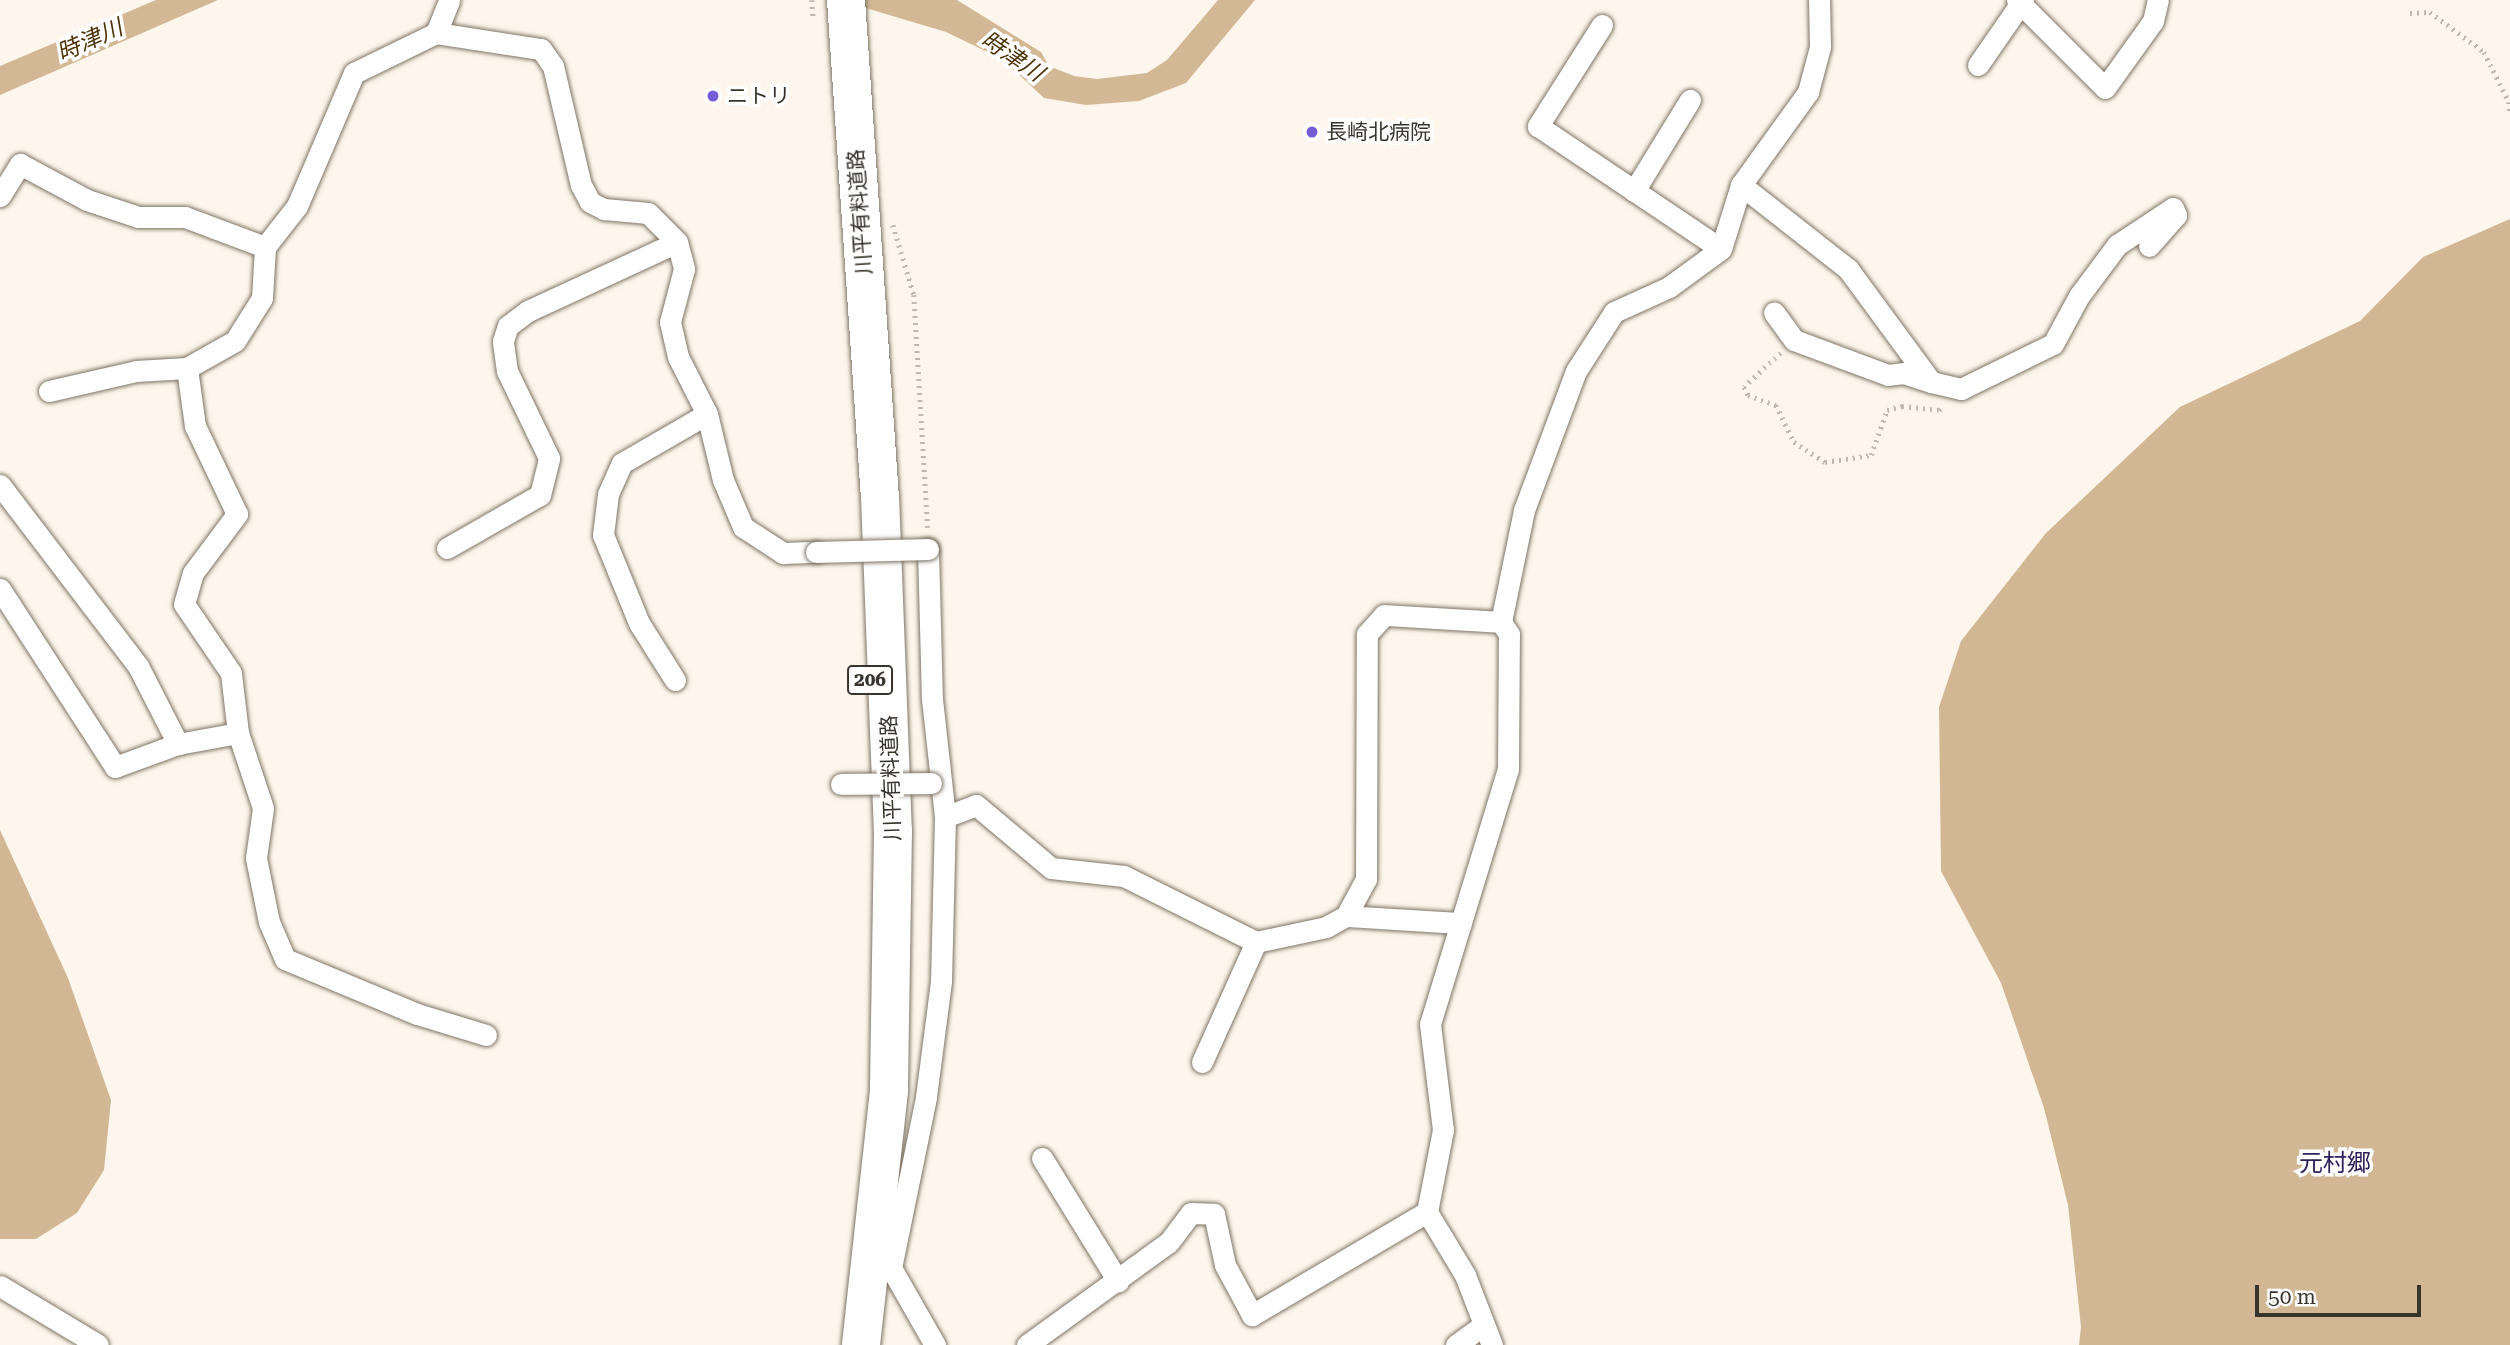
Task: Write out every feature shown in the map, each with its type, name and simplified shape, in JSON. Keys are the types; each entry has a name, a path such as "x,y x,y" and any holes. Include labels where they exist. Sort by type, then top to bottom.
{"highway":[{"name":"川平有料道路","path":"829,8 867,513 873,846 870,1102 845,1345"},
{"name":"川平有料道路","path":"829,8 880,496 893,844 889,1091 861,1345"}],"street":[{"path":"436,33 449,0"},
{"path":"1456,1345 1488,1335 1465,1275 1427,1212 1443,1130 1430,1024 1508,769 1509,634 1501,622 1524,510 1576,371 1614,312 1669,287 1721,249 1741,185 1808,92 1821,47 1820,0"},
{"path":"1979,65 2021,1 2105,88 2153,21 2158,0"},
{"path":"1602,25 1538,126 1721,249"},
{"path":"49,391 136,371 187,368 234,341 262,298 265,247 297,206 354,73 436,33 541,49 553,66 581,185 590,202 604,209 648,213 677,242 684,268 670,322 678,356 707,414 723,480 743,527 783,553 928,549 932,699 945,817 941,981 926,1097 891,1268 935,1345"},
{"path":"1634,191 1690,100"},
{"path":"0,196 20,164 86,200 138,217 185,217 265,247"},
{"path":"1741,185 1848,269 1931,382"},
{"path":"1774,312 1794,340 1888,375 1904,373 1961,389 2053,344 2079,296 2117,245 2173,208 2176,215 2149,246"},
{"path":"447,548 540,495 549,458 507,371 503,341 509,326 527,311 677,242"},
{"path":"187,368 195,426 237,514 193,573 184,604 231,673 238,733 263,808 256,858 269,922 285,959 417,1014 486,1035"},
{"path":"675,680 639,622 603,535 608,494 622,463 707,414"},
{"path":"0,485 138,666 178,744"},
{"path":"0,589 115,767 178,744 238,733"},
{"path":"1346,916 1366,879 1367,634 1384,615 1501,622"},
{"path":"841,785 930,783"},
{"path":"945,817 976,805 1051,868 1124,876 1256,942 1325,927 1346,916 1461,923"},
{"path":"1202,1062 1256,942"},
{"path":"1042,1158 1118,1281"},
{"path":"1027,1345 1118,1281 1169,1241 1191,1213 1214,1214 1225,1265 1252,1315 1427,1212"},
{"path":"0,1286 98,1345"}],"path":[{"path":"2410,13 2430,12 2484,52 2509,102 2510,114"},
{"path":"890,215 914,295 927,508"},
{"path":"1794,340 1744,387 1748,395 1776,405 1794,442 1825,462 1871,455 1886,410 1902,406 1940,410 1961,389"}],"shaded area":[{"path":"2510,219 2510,1345 2079,1345 2081,1327 2068,1205 2044,1108 2001,983 1941,871 1939,707 1961,641 2046,533 2180,407 2360,321 2423,257"},
{"path":"0,830 68,978 111,1100 104,1170 77,1213 36,1239 0,1239"}],"water":[{"name":"時津川","path":"156,0 218,0 0,95 0,66"},
{"name":"時津川","path":"839,0 957,0 1041,52 1049,66 1074,76 1097,79 1147,73 1167,60 1218,0 1255,0 1186,83 1139,101 1086,105 1044,98 1002,59 946,32"}],"place":[{"name":"ニトリ","path":"713,96"},
{"name":"長崎北病院","path":"1312,132"}],"district":[{"name":"元村郷","path":"2335,1164"}]}
